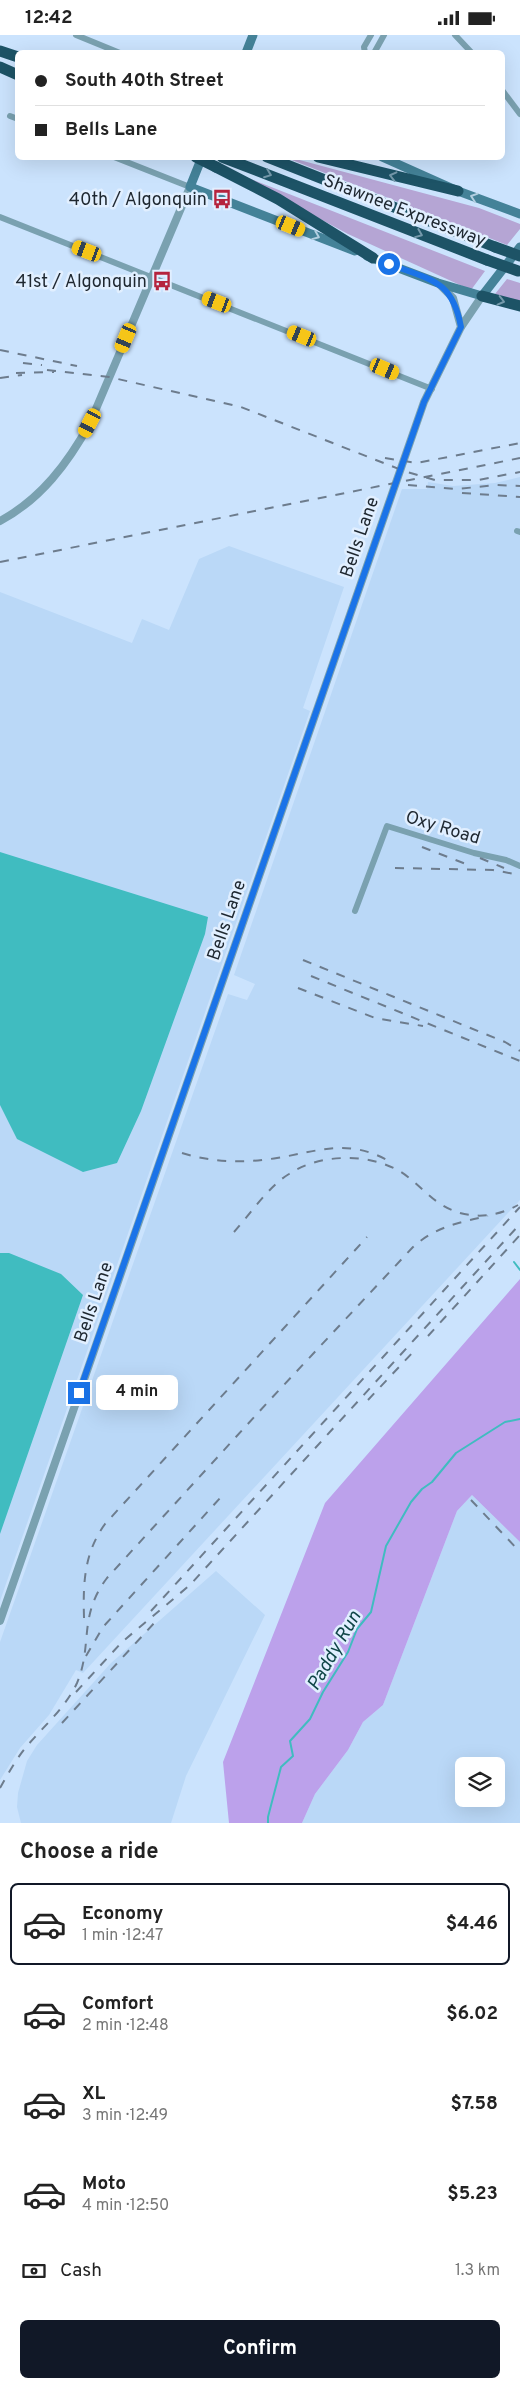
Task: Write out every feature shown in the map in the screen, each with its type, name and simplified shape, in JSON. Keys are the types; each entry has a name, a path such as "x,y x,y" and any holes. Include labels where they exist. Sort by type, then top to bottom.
{"highway":[{"path":"1,51 15,56"},
{"path":"0,67 15,74"},
{"name":"Shawnee Expressway","path":"275,160 520,256"},
{"path":"330,160 458,191"},
{"path":"219,162 373,258"},
{"name":"Shawnee Expressway","path":"219,162 519,272"},
{"path":"482,296 520,306"}],"main road":[{"path":"247,50 253,35"},
{"path":"201,160 190,187 438,283 482,296"},
{"path":"389,160 458,191 520,214"},
{"name":"Bells Lane","path":"482,296 520,247"}],"street":[{"path":"76,35 113,50"},
{"path":"364,50 364,47 371,35"},
{"path":"376,50 384,35"},
{"path":"455,35 469,50"},
{"path":"505,94 520,114"},
{"path":"10,116 15,118"},
{"path":"0,521 41,491 56,476 79,443 90,423 190,187 122,160"},
{"path":"0,217 432,389"},
{"path":"438,283 453,298 461,327"},
{"name":"Bells Lane","path":"0,1621 424,402 461,327 482,296"},
{"name":"Oxy Road","path":"355,911 387,826 474,853 506,860 520,866"}],"shaded area":[{"path":"292,160 299,160 479,208 520,224 520,229 507,245"},
{"path":"233,172 485,271 471,290 348,234"},
{"path":"507,279 520,283 520,303 495,294"},
{"path":"520,477 520,1200 83,1673 76,1670 49,1715 20,1748 0,1780 0,1642 228,994 247,1000 255,984 234,975 402,489 427,489 428,482 453,486 495,483"},
{"path":"229,546 344,587 303,708 310,711 0,1601 0,592 132,643 142,619 169,630 199,559"},
{"path":"0,852 208,917 205,934 141,1111 117,1163 83,1172 17,1139 0,1105"},
{"path":"0,1253 9,1253 61,1274 83,1295 0,1534"},
{"path":"520,1279 520,1542 472,1495 457,1511 383,1705 363,1722 348,1750 315,1794 302,1823 229,1823 223,1762 325,1503"},
{"path":"472,1495 520,1542 520,1823 302,1823 315,1794 348,1750 363,1722 383,1705 457,1511"},
{"path":"216,1571 265,1615 186,1776 171,1823 21,1823 17,1807 18,1793 27,1761 37,1745 111,1663"}],"waterway":[{"path":"514,1262 520,1270"},
{"name":"Paddy Run","path":"268,1823 281,1767 293,1756 290,1741 310,1719 323,1692 348,1652 357,1629 371,1612 386,1546 411,1502 422,1489 432,1482 456,1453 505,1422 520,1419"}],"railway":[{"path":"0,350 77,366"},
{"path":"23,363 42,365"},
{"path":"47,370 109,377 241,407 404,471 435,480 478,480 520,472"},
{"path":"16,373 54,372"},
{"path":"0,378 22,375"},
{"path":"385,458 417,463 520,443"},
{"path":"0,562 520,458"},
{"path":"408,485 457,489 497,485 520,486"},
{"path":"462,493 520,497"},
{"path":"422,847 471,866"},
{"path":"480,858 504,868"},
{"path":"395,868 493,870 520,875"},
{"path":"303,960 505,1042 520,1051"},
{"path":"311,976 520,1061"},
{"path":"298,988 375,1018 423,1026"},
{"path":"182,1153 206,1159 253,1161 333,1148 346,1148 374,1154 389,1161"},
{"path":"234,1232 267,1193 282,1179 301,1167 330,1159 360,1159 375,1161 389,1166 401,1172 439,1203 449,1209 468,1215 489,1215 518,1205"},
{"path":"151,1611 520,1207"},
{"path":"0,1788 23,1751 61,1708 77,1683 82,1669 92,1605 107,1578 413,1247 439,1230 458,1223 488,1216"},
{"path":"76,1692 122,1642 190,1585 520,1224"},
{"path":"428,1336 520,1235"},
{"path":"84,1618 86,1569 93,1546 105,1524 367,1237"},
{"path":"368,1400 414,1351"},
{"path":"86,1656 103,1627 221,1497"},
{"path":"471,1500 520,1552"},
{"path":"62,1723 157,1620"}],"place":[{"name":"40th / Algonquin","path":"222,199"},
{"name":"41st / Algonquin","path":"162,281"}],"route":[{"path":"79,1393 424,402 461,327 458,309 453,298 438,283 389,264"}]}
